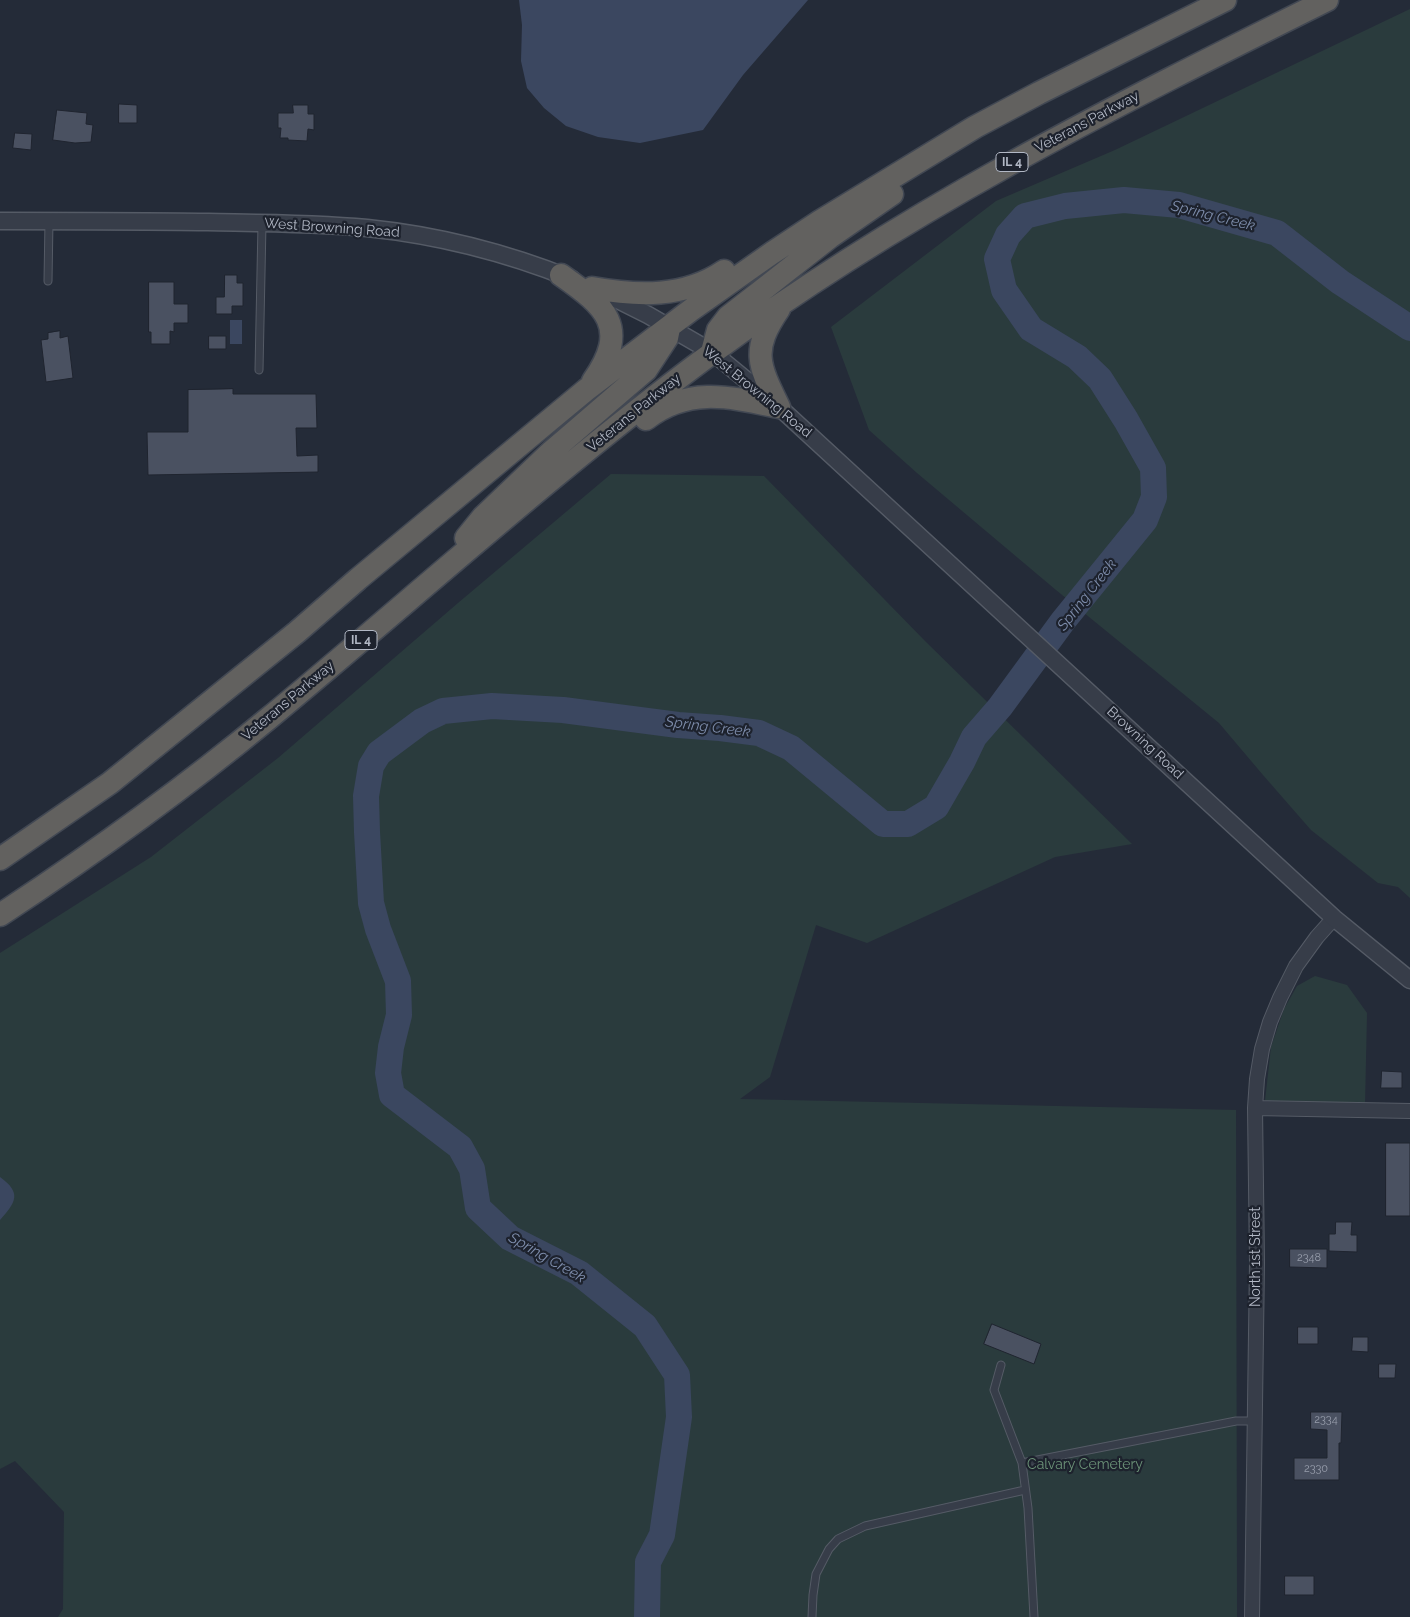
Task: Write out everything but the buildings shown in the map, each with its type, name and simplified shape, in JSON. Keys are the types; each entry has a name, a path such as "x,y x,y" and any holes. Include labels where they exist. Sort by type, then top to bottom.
{"highway":[{"path":"0,859 110,783 206,707 586,390 669,327 780,248 818,222 942,146 1039,93 1225,0"},
{"name":"Veterans Parkway","path":"0,915 144,815 266,720 611,431 712,352 783,303 869,245 966,187 1118,105 1327,0"},
{"path":"712,352 718,330 728,317 759,291 830,237 1039,93"},
{"path":"592,288 625,294 677,291 698,286 712,280 827,202 859,198"},
{"path":"561,275 589,295 602,308 610,328 611,339 606,357 600,370 586,390"},
{"path":"779,407 762,370 760,348 769,324 783,303"},
{"path":"423,588 483,517 552,451 646,370 668,338 669,327"},
{"path":"535,494 562,486 649,416 670,404 687,399 719,396 779,407"}],"street":[{"name":"West Browning Road","path":"0,221 262,223 343,226 404,233 514,258 561,275 648,314 712,352 779,407 883,503"},
{"name":"Browning Road","path":"883,503 1334,918 1410,980"},
{"name":"North 1st Street","path":"1252,1617 1257,1263 1256,1108 1258,1072 1270,1022 1296,966 1317,937 1334,918"},
{"path":"1256,1108 1410,1111"}],"lane":[{"path":"48,281 49,221"},
{"path":"259,370 262,223"},
{"path":"1001,1365 994,1390 1022,1463 1034,1617"},
{"path":"1022,1463 1236,1421 1254,1422"},
{"path":"812,1617 816,1574 829,1548 838,1539 866,1526 1025,1490"}],"green space":[{"path":"1410,9 1410,898 1398,887 1378,883 1311,830 1219,723 1056,590 869,430 831,327 996,201 1115,150"},
{"name":"Calvary Cemetery","path":"611,474 764,476 925,641 1132,844 1055,857 867,943 816,925 770,1077 740,1099 1236,1110 1237,1617 58,1617 63,1609 64,1512 15,1461 0,1469 0,953 151,857 278,758"},
{"path":"1315,976 1347,985 1367,1013 1365,1104 1265,1101 1271,1047 1284,1009 1297,986"}],"water":[{"path":"519,0 808,0 743,75 703,130 640,143 598,137 566,126 544,108 527,88 521,61 522,25"},
{"path":"230,320 242,320 242,344 230,344"},
{"path":"0,1177 12,1188 14,1198 10,1208 0,1220"}],"waterway":[{"name":"Spring Creek","path":"647,1617 648,1562 662,1535 679,1417 677,1375 645,1326 579,1273 510,1238 478,1208 472,1169 460,1147 392,1095 388,1073 391,1047 399,1015 398,981 378,929 371,903 366,796 371,766 379,753 422,721 443,711 492,706 563,710 759,733 791,748 883,824 908,824 936,807 974,737 1000,707 1063,621 1145,520 1154,497 1153,468 1100,379 1077,357 1031,329 1004,290 997,259 1008,235 1025,216 1065,206 1124,200 1179,205 1277,233 1340,282 1410,328"}]}
